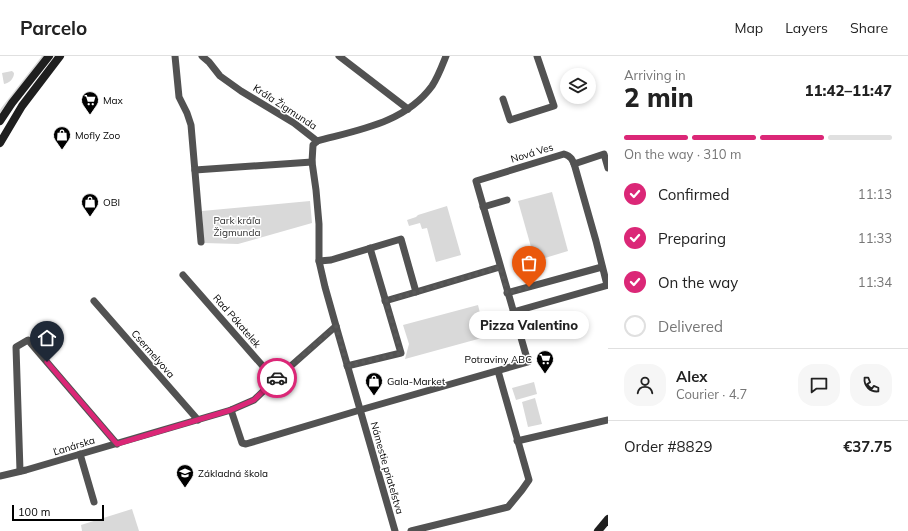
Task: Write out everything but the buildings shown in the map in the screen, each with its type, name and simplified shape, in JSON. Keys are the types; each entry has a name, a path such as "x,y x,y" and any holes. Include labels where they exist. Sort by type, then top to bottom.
{"main road":[{"path":"0,121 49,56"},
{"path":"0,143 22,106 60,56"},
{"path":"598,531 608,519"}],"street":[{"path":"175,56 179,97 187,112 191,125 201,242"},
{"name":"Kráľa Žigmunda","path":"202,56 225,80 294,123 317,141 384,122 400,114 420,99 432,86 446,56"},
{"path":"339,56 408,108"},
{"path":"503,99 510,120 554,106 538,56"},
{"path":"317,141 313,145 312,162 319,224 320,261 325,287 360,410"},
{"name":"Nová Ves","path":"231,410 242,443 246,444 528,362 476,181 564,154 570,157 574,164"},
{"path":"513,312 608,285 574,164 604,154 608,168"},
{"path":"195,170 312,162"},
{"path":"483,207 507,200"},
{"path":"320,261 331,260 401,239 416,292"},
{"path":"347,366 401,353 370,248"},
{"path":"386,301 500,267"},
{"path":"507,293 602,267"},
{"name":"Rad Pókatelek","path":"183,275 275,380"},
{"name":"Csermelyova","path":"94,301 198,420"},
{"name":"Ľanárska","path":"0,476 26,470 198,420 231,410 254,400 336,326"},
{"path":"20,471 16,347 28,340 117,444"},
{"path":"412,531 508,507 528,480 498,370"},
{"name":"Námestie priateľstva","path":"360,410 395,531"},
{"path":"517,441 608,420"},
{"path":"80,454 94,502"}],"green space":[{"path":"42,56 44,56 0,113 2,107"},
{"path":"12,71 14,75 12,79 4,84 2,73"},
{"path":"552,192 568,251 535,261 518,201"},
{"name":"Park kráľa Žigmunda","path":"310,201 312,223 238,244 204,243 202,211"},
{"path":"447,206 461,255 436,262 427,228 422,229 420,223 409,226 407,220"},
{"path":"478,305 481,317 484,316 489,336 405,359 409,344 403,325"},
{"path":"534,382 537,394 516,400 512,388"},
{"path":"535,398 542,424 528,427 522,402"},
{"path":"132,509 139,531 82,531 81,525"}],"way so far":[{"path":"277,378 336,326 347,366 401,353 386,301 500,267 507,293 529,287"}],"place":[{"name":"Max","path":"90,115"},
{"name":"Mofly Zoo","path":"62,150"},
{"name":"OBI","path":"90,217"},
{"name":"Pizza Valentino","path":"529,287"},
{"name":"Potraviny ABC","path":"545,374"},
{"name":"Gala-Market","path":"374,396"},
{"name":"Základná škola","path":"185,488"}],"route":[{"path":"47,362 117,444 231,410 254,400 277,378"}]}
